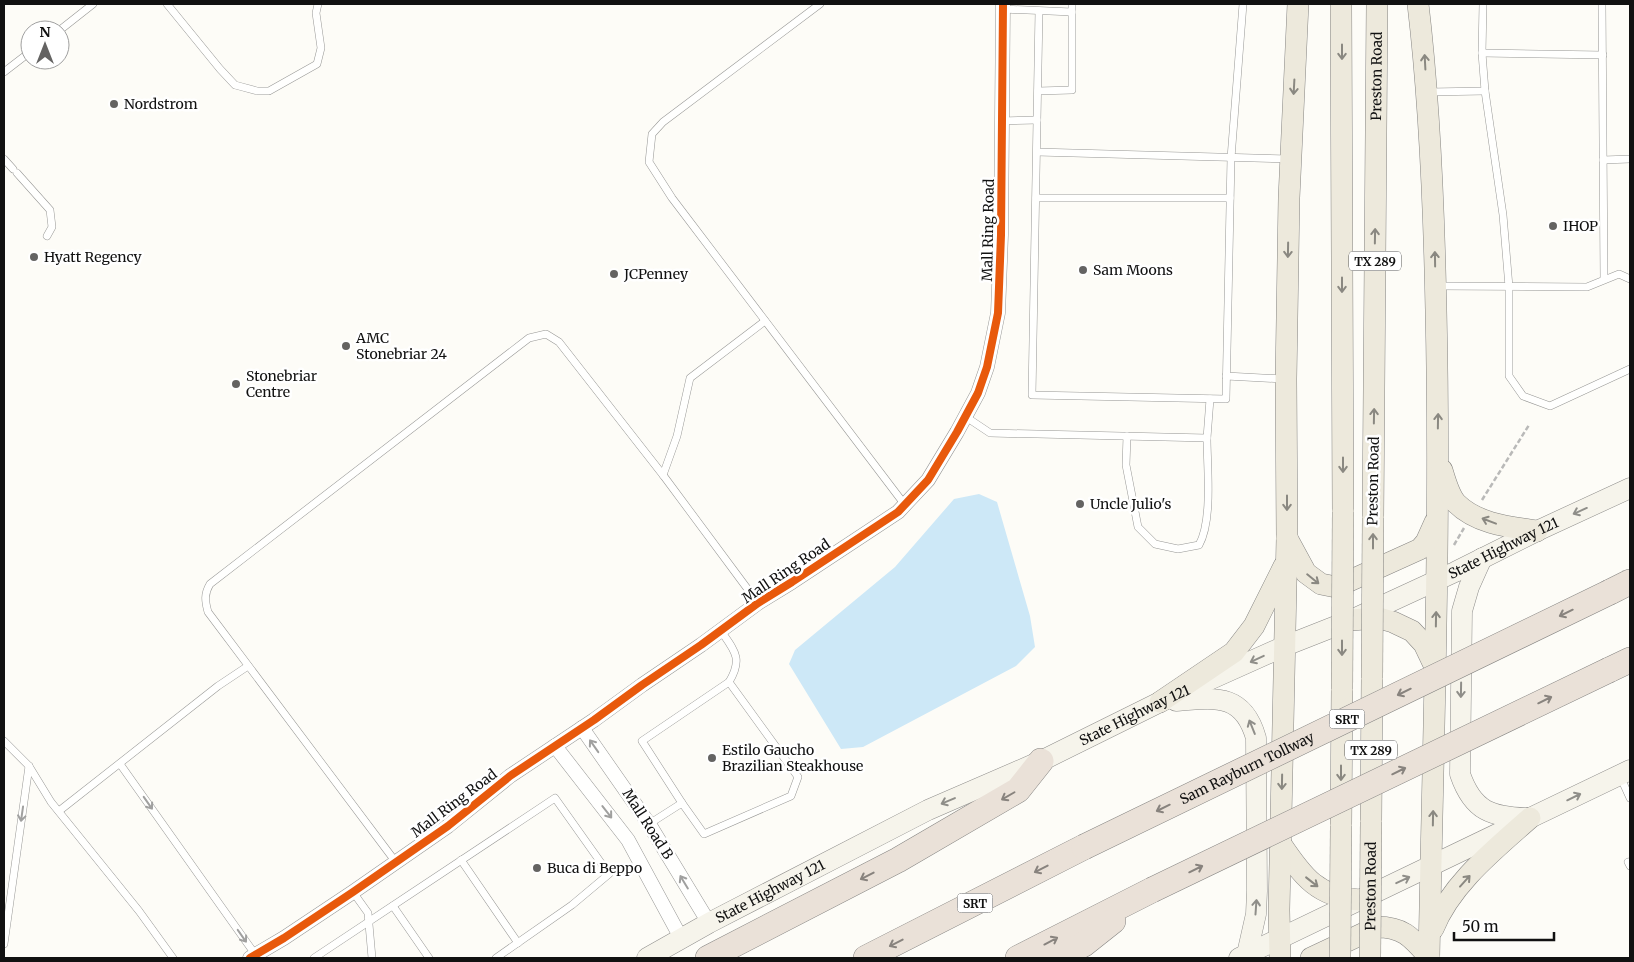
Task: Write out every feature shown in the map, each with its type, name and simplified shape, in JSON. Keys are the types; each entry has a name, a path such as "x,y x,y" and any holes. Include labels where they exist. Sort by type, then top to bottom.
{"highway":[{"name":"Sam Rayburn Tollway","path":"866,958 1084,847 1620,587"},
{"path":"1058,958 1083,934 1152,890 1620,665"},
{"path":"708,958 898,860 1018,790 1042,761"},
{"path":"1018,958 1083,934"}],"main road":[{"path":"1280,948 1287,561 1286,379 1288,198 1298,4"},
{"name":"TX 289","path":"1340,958 1343,512 1341,4"},
{"name":"Preston Road","path":"1370,958 1377,4"},
{"path":"1418,4 1424,53 1434,216 1438,395 1430,951"},
{"path":"1438,455 1446,483 1455,502 1490,522 1504,526 1537,530"},
{"name":"State Highway 121","path":"647,958 709,923 928,810 1042,761 1160,702 1285,646 1351,620 1537,530 1630,488"},
{"path":"1287,538 1310,578 1320,584 1336,587 1420,549 1426,542 1437,518"},
{"path":"1482,558 1469,587 1462,611 1460,774 1466,791 1476,804 1491,813 1508,818 1530,818"},
{"path":"1160,702 1234,652 1254,626 1287,561"},
{"path":"1351,620 1379,618 1393,622 1412,632 1424,644 1435,668"},
{"path":"1160,702 1213,698 1226,701 1243,712 1253,728 1256,738 1256,914 1243,956 1280,948 1360,900 1432,867 1625,772"},
{"path":"1430,951 1437,918 1456,891 1496,848 1530,818"},
{"path":"1281,844 1300,872 1312,883 1327,893 1345,899 1360,900"},
{"path":"1311,958 1377,927 1389,927 1400,930 1430,951"}],"street":[{"name":"Mall Ring Road","path":"255,957 448,826 510,776 582,728 758,603 905,505 928,480 966,417 975,398 987,367 998,308 1001,245 1003,6"},
{"name":"Mall Road B","path":"582,728 649,824 709,923"},
{"name":"Mall Road B","path":"556,746 628,840 681,938"}],"lane":[{"path":"70,22 93,4"},
{"path":"167,4 235,85 258,91 269,91 317,64 321,48 313,4"},
{"path":"316,13 318,4"},
{"path":"820,4 663,122 652,134 649,162 672,198 905,505"},
{"path":"1038,90 1072,90 1072,4"},
{"path":"1045,9 1038,90 1032,395 1226,399 1231,158 1243,4"},
{"path":"1483,4 1482,53 1485,91 1503,215 1509,287 1509,376 1523,396 1550,406 1630,369"},
{"path":"1602,4 1604,279"},
{"path":"1003,6 1072,12"},
{"path":"1482,53 1603,55"},
{"path":"4,72 20,60"},
{"path":"1426,92 1485,91"},
{"path":"1002,120 1037,120"},
{"path":"1037,152 1291,159"},
{"path":"1603,160 1630,159"},
{"path":"4,160 50,210 52,227 47,236"},
{"path":"1036,198 1230,198"},
{"path":"1436,286 1587,287 1620,274 1630,279"},
{"path":"663,475 677,436 690,378 765,321"},
{"path":"395,861 208,612 205,592 210,584 530,338 546,334 559,342 663,475 758,603"},
{"path":"1226,376 1286,379"},
{"path":"1127,436 1126,465 1138,527 1155,544 1178,549 1199,545 1203,537 1207,507 1207,438 1210,399"},
{"path":"966,417 990,433 1207,438"},
{"path":"721,631 736,652 736,670 729,682 642,742 704,834 791,796 798,777 729,682"},
{"path":"59,812 218,686 248,666"},
{"path":"4,741 29,766 59,812 139,911 173,958"},
{"path":"120,764 255,957"},
{"path":"4,944 29,766"},
{"path":"1625,772 1630,798"},
{"path":"314,958 556,798 609,874 572,905 496,958"},
{"path":"649,824 682,803"},
{"path":"461,860 518,943"},
{"path":"353,892 368,913 370,958"},
{"path":"393,906 429,958"}],"path":[{"path":"1481,501 1528,425"},
{"path":"1454,549 1454,545 1468,523"}],"water":[{"path":"979,494 997,502 1030,616 1035,647 1016,666 863,747 841,749 789,664 795,650 895,567 954,499"}],"cycle path":[{"path":"250,958 284,938 448,826 510,776 594,720 758,603 898,512 928,480 978,393 987,367 998,313 1001,235 1003,4"}],"place":[{"name":"Nordstrom","path":"114,104"},
{"name":"IHOP","path":"1553,226"},
{"name":"Hyatt Regency","path":"34,257"},
{"name":"Sam Moons","path":"1083,270"},
{"name":"JCPenney","path":"614,274"},
{"name":"AMC Stonebriar 24","path":"346,346"},
{"name":"Stonebriar Centre","path":"236,384"},
{"name":"Uncle Julio's","path":"1080,504"},
{"name":"Estilo Gaucho Brazilian Steakhouse","path":"712,758"},
{"name":"Buca di Beppo","path":"537,868"}]}
